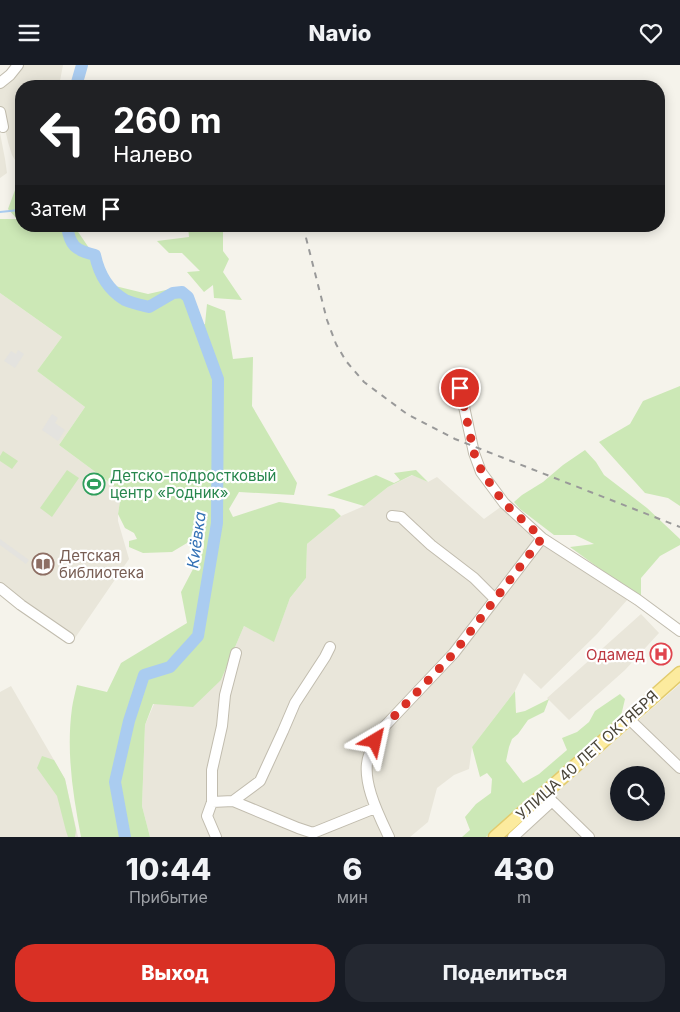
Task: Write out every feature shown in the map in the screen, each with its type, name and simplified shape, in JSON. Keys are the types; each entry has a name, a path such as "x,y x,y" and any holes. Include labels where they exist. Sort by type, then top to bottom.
{"main road":[{"name":"УЛИЦА 40 ЛЕТ ОКТЯБРЯ","path":"495,837 547,798 628,718 680,673"}],"street":[{"path":"0,83 18,65"},
{"path":"0,112 3,127"},
{"path":"460,388 474,453 482,472 504,503 542,538 638,600 680,631"},
{"path":"392,516 401,517 431,545 474,578 495,599"},
{"path":"389,837 375,808 366,773 368,756 375,741 384,727 454,653 542,538"},
{"path":"0,588 69,638"},
{"path":"233,801 260,781 295,703 330,647"},
{"path":"216,837 207,816 212,802 212,770 222,726 225,695 236,653"},
{"path":"628,718 680,768"},
{"path":"513,837 547,798 589,837"},
{"path":"212,802 233,801 313,833 375,808"}],"shaded area":[{"path":"18,65 63,65 60,80 15,80 15,160 8,142 0,107 0,89 6,84"},
{"path":"0,133 7,173 0,178"},
{"path":"0,293 62,337 37,371 85,407 59,445 117,488 120,501 118,521 129,559 75,638 0,585"},
{"path":"18,350 24,354 15,368 4,361 11,351 16,354"},
{"path":"52,414 58,418 55,423 65,430 58,441 42,430"},
{"path":"413,475 428,482 437,477 484,519 502,506 628,599 597,634 541,689 524,673 515,691 472,747 469,769 454,775 437,788 428,822 410,837 150,837 142,806 145,725 154,704 221,680 244,626 274,641 290,598 306,578 307,544 341,516 364,506 388,487"},
{"path":"0,539 29,560 26,564 0,545"},
{"path":"641,614 659,633 625,670 569,720 547,698"},
{"path":"680,684 680,837 505,837"},
{"path":"11,686 65,779 78,837 0,837 0,692"}],"green space":[{"path":"15,190 15,217 8,209"},
{"path":"0,219 15,219 15,232 78,232 115,286 148,294 179,287 199,326 205,324 207,304 225,311 233,359 253,357 252,406 297,483 294,495 239,492 229,509 233,517 279,502 334,509 341,516 307,544 306,578 290,598 274,642 244,626 221,680 193,707 153,704 145,725 142,806 150,837 81,837 70,757 72,705 77,685 107,692 121,663 187,623 181,592 204,548 202,533 193,531 192,540 172,552 143,553 129,547 129,541 137,539 134,533 125,528 118,514 120,501 117,488 59,445 85,407 37,371 62,337 0,293"},
{"path":"189,232 223,232 223,251 229,259 223,272 242,300 214,298 213,285 204,292 187,272 200,271 182,253 169,253 157,241 189,237"},
{"path":"680,386 680,506 668,498 645,493 599,442 630,424 643,401"},
{"path":"585,450 604,475 647,508 680,539 680,545 660,556 641,578 641,599 570,547 594,544 575,535 554,535 520,509 514,502"},
{"path":"3,451 18,461 12,469 0,461"},
{"path":"67,470 79,478 52,517 40,508"},
{"path":"416,470 428,482 412,475 388,487 364,506 327,495 376,475 394,483 400,480 394,473"},
{"path":"515,691 516,713 525,711 549,699 544,712 528,720 512,739 509,747 506,761 523,783 539,774 567,750 562,738 577,732 589,722 595,711 620,694 625,699 621,716 486,837 462,837 470,830 465,817 476,804 491,793 492,779 487,773 480,777 472,747"},
{"path":"42,756 54,760 65,779 76,830 75,837 68,837 57,796 37,768"}],"waterway":[{"name":"Киёвка","path":"78,80 82,65"},
{"path":"0,212 15,210"},
{"name":"Киёвка","path":"68,232 72,243 78,249 95,255 105,281 125,300 149,307 173,293 182,292 188,297 218,379 217,523 198,636 170,667 144,675 129,721 115,782 125,837"}],"railway":[{"path":"305,232 327,320 336,344 346,361 364,382 407,414 455,439 680,527"}],"place":[{"name":"Детско-подростковый центр «Родник»","path":"94,484"},
{"name":"Детская библиотека","path":"43,564"},
{"name":"Одамед","path":"661,654"}],"route":[{"path":"375,741 384,727 454,653 542,538 504,503 482,472 474,453 460,388"}]}
